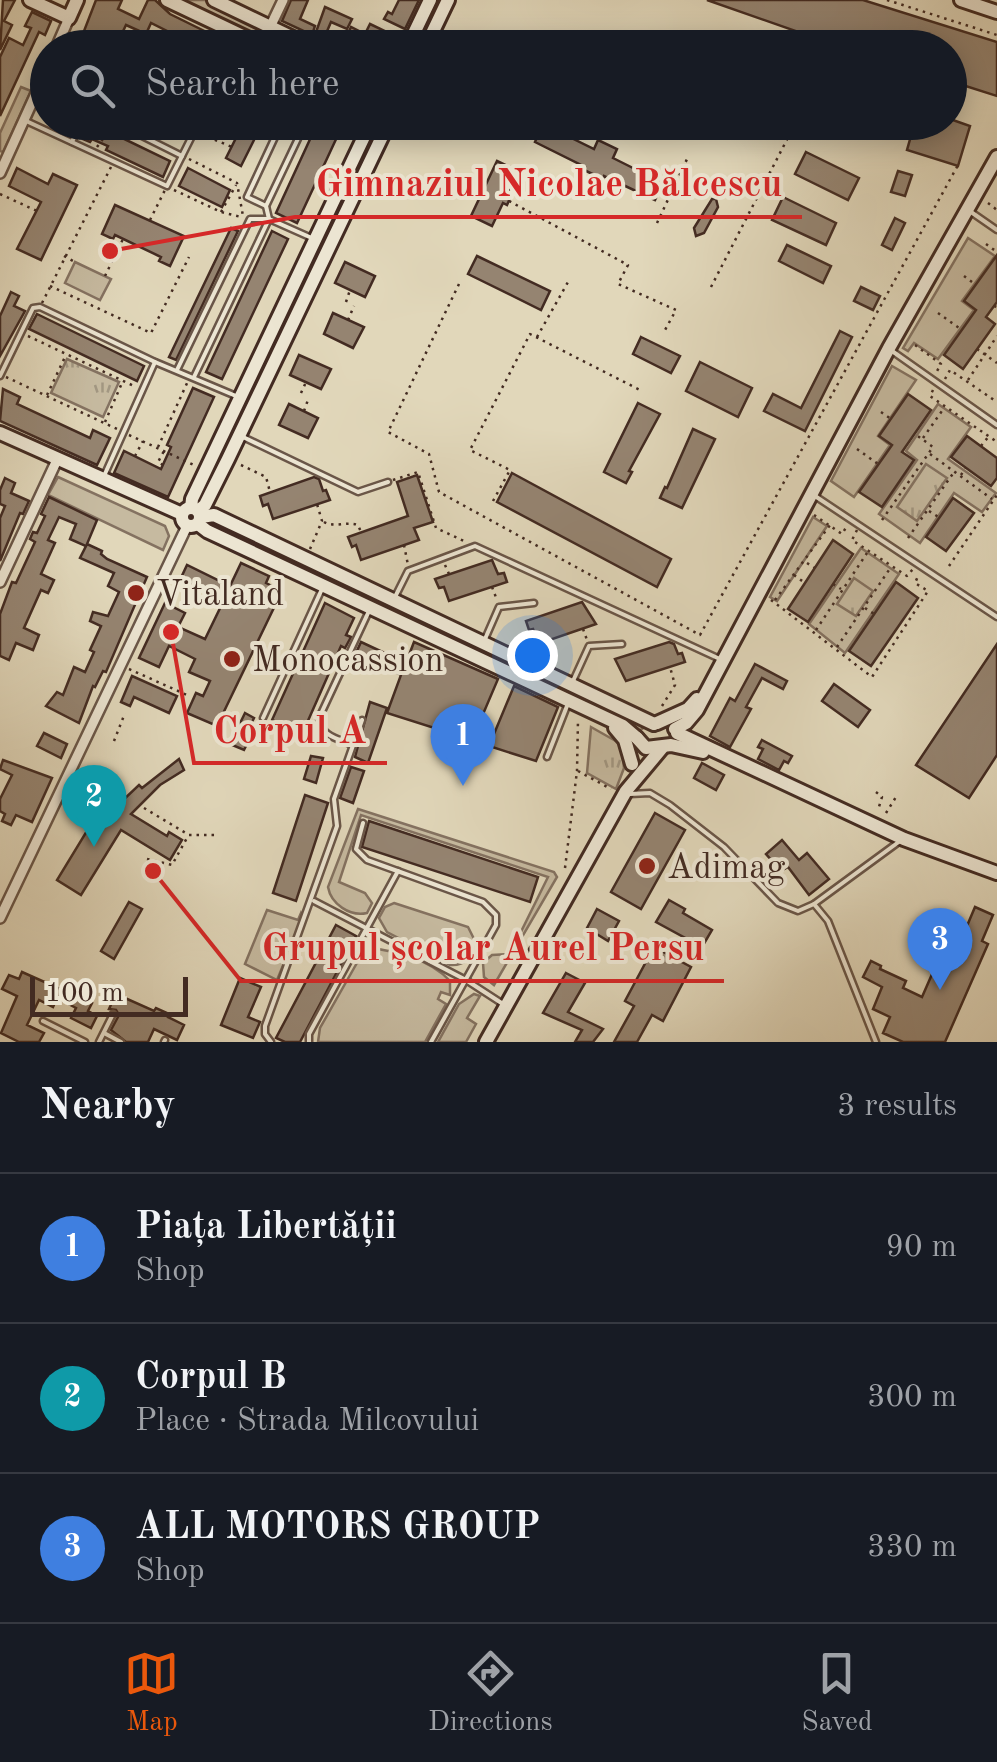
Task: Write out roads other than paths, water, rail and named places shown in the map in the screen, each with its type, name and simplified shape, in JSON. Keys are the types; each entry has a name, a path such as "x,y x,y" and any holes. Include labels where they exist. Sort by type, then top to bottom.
{"main road":[{"path":"30,0 69,18 76,0"},
{"path":"168,0 219,30"},
{"path":"214,0 277,30"},
{"path":"416,30 430,0"},
{"path":"434,30 448,0"},
{"path":"962,0 997,12"},
{"path":"193,516 204,505 239,435 247,401 363,140"},
{"path":"380,140 247,401 192,499 193,516 208,532 569,701 626,740 632,764"},
{"path":"623,792 697,710 888,348 997,158"},
{"path":"0,433 193,516 214,516 571,685 656,720 671,738 719,755 904,839 997,873"},
{"path":"486,1042 623,792 642,728 688,709 704,692"},
{"path":"697,710 701,734 719,755"},
{"path":"585,713 623,726 646,748 671,738"}],"street":[{"path":"270,30 283,0"},
{"path":"64,30 69,18"},
{"path":"0,172 30,107"},
{"path":"0,582 58,460"},
{"path":"0,918 193,516"}],"lane":[{"path":"24,120 30,123"},
{"path":"68,140 167,186 190,140"},
{"path":"150,140 182,156"},
{"path":"266,206 247,197 274,140"},
{"path":"192,377 269,220 266,206 297,140"},
{"path":"967,209 997,230"},
{"path":"177,370 247,218 269,220 316,240"},
{"path":"0,375 33,308 40,307 247,401"},
{"path":"888,348 997,426"},
{"path":"102,480 156,362"},
{"path":"239,435 358,492 388,482"},
{"path":"811,493 997,618"},
{"path":"392,601 408,572 475,546 722,660"},
{"path":"263,718 324,585"},
{"path":"353,745 326,734 319,718 377,594"},
{"path":"483,644 500,606 534,604"},
{"path":"571,685 590,646 622,644"},
{"path":"546,757 569,701"},
{"path":"271,1042 265,1034 266,1026 337,826 334,799 362,720"},
{"path":"623,792 650,793 670,804 724,847 778,903 798,911 814,904 904,839"},
{"path":"363,823 356,843 358,852 367,860 472,897 491,908 496,925 431,1042"},
{"path":"309,1042 309,1034 398,871"},
{"path":"312,900 466,980 507,1006"},
{"path":"814,904 828,921 876,1042"},
{"path":"99,1042 113,1014"},
{"path":"43,1021 85,1042"},
{"path":"104,1033 121,1042"}],"place":[{"name":"Gimnaziul Nicolae Bălcescu","path":"110,251"},
{"name":"Vitaland","path":"136,593"},
{"name":"Corpul A","path":"171,632"},
{"name":"Monocassion","path":"232,659"},
{"name":"Piața Libertății","path":"463,786"},
{"name":"Corpul B","path":"94,847"},
{"name":"Adimag","path":"647,866"},
{"name":"Grupul școlar Aurel Persu","path":"153,871"},
{"name":"ALL MOTORS GROUP","path":"940,990"}]}
